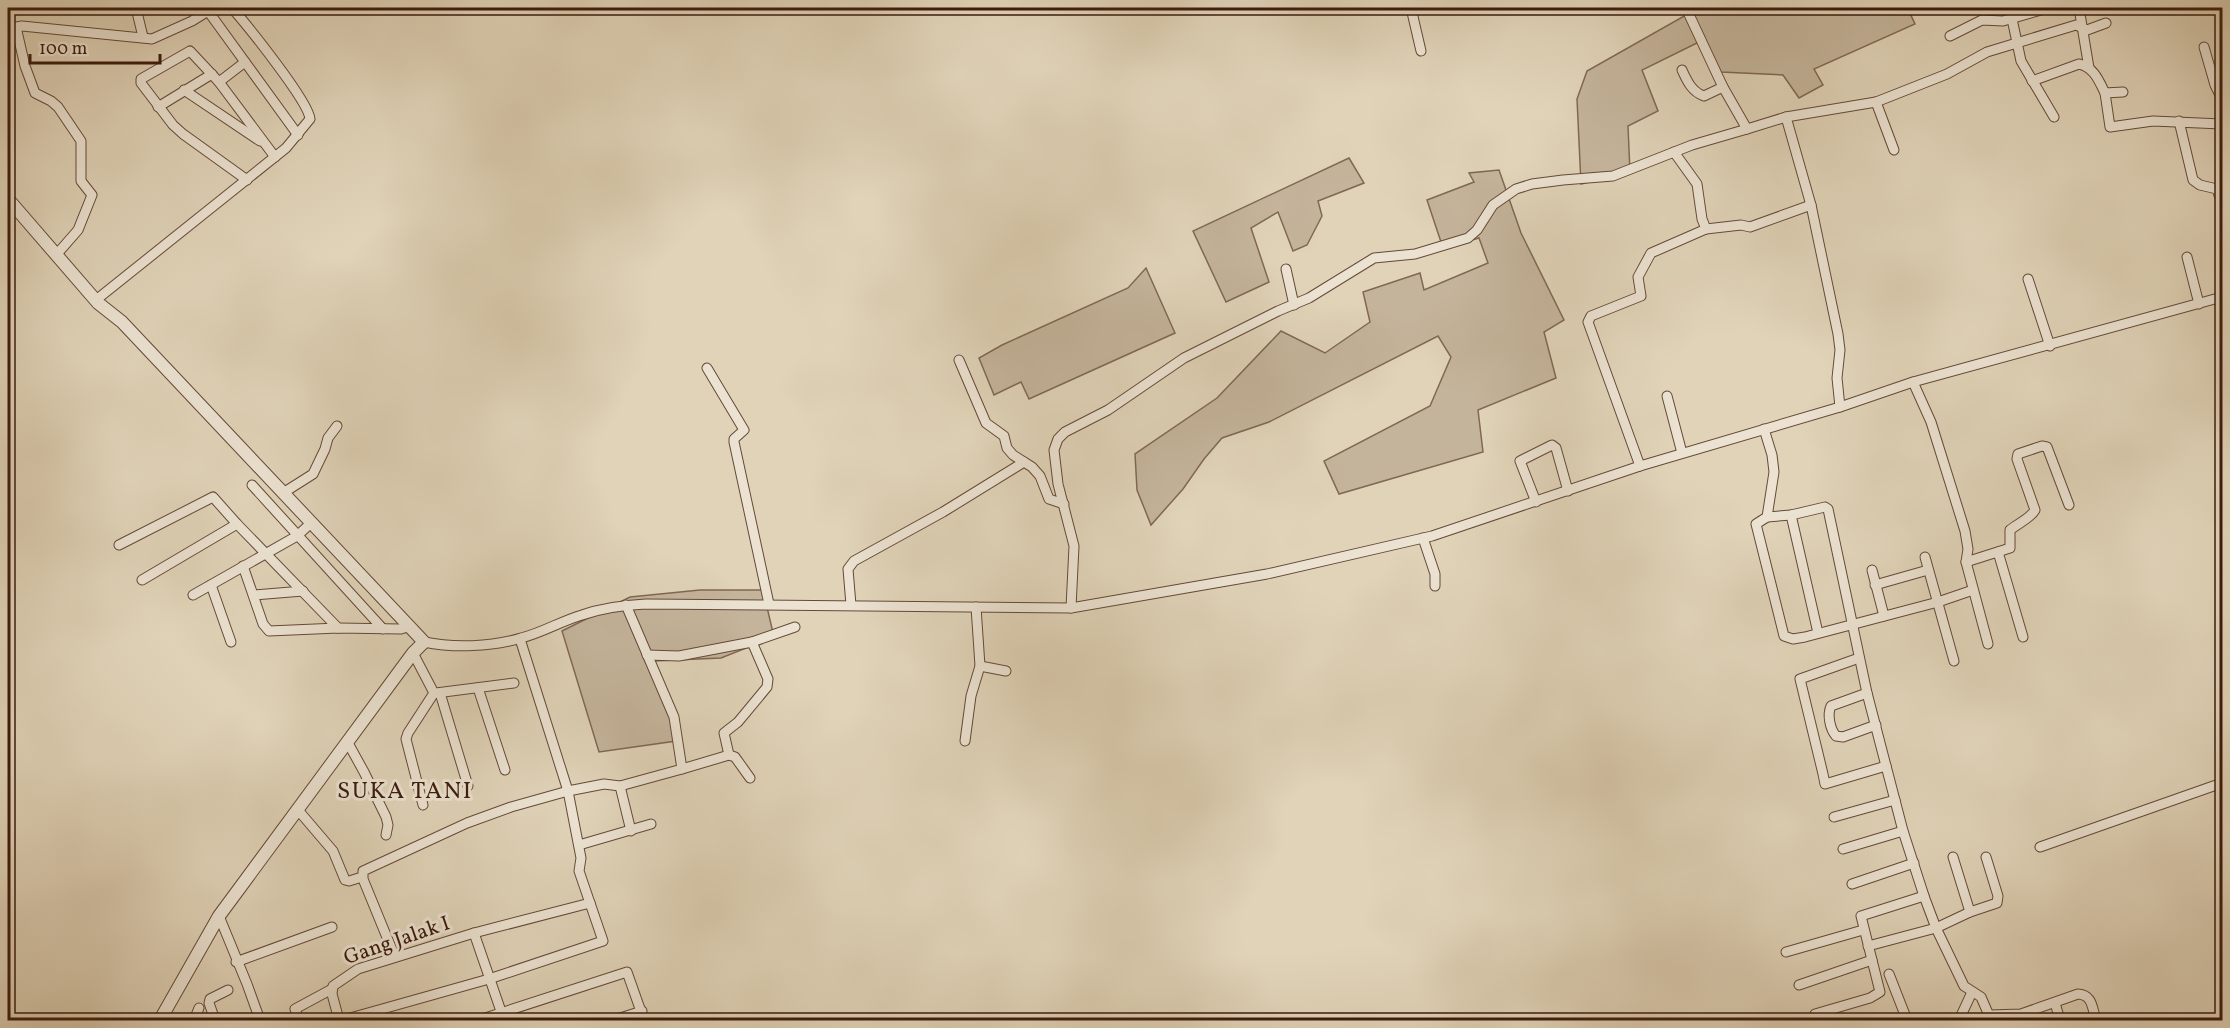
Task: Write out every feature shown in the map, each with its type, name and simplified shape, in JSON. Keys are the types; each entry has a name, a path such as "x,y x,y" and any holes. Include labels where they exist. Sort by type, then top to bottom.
{"street":[{"path":"136,8 142,37"},
{"path":"97,302 275,157 298,135 310,119 306,108 232,8"},
{"path":"1411,8 1421,51"},
{"path":"1686,8 1723,87 1748,129"},
{"path":"1950,36 1982,20 2003,21 2048,8"},
{"path":"2079,8 2090,68 2105,93 2110,127 2153,121 2223,124"},
{"path":"57,254 78,230 92,195 81,181 81,141 58,107 35,93 12,28 152,39 210,9 298,135"},
{"path":"2012,19 2021,61 2054,117"},
{"path":"1071,608 1074,546 1058,484 1054,450 1058,439 1065,432 1108,410 1184,358 1242,328 1327,289 1374,258 1415,254 1468,237 1477,230 1493,205 1516,189 1532,184 1613,176 1674,152 1786,117 1876,102 1947,74 1987,52 2016,43 2076,25 2087,30 2106,23"},
{"path":"2204,46 2215,85 2223,99"},
{"path":"247,180 183,134 158,107 140,81 190,51 215,78 275,157"},
{"path":"158,107 184,90 215,78 245,62"},
{"path":"2032,81 2076,64 2090,68"},
{"path":"1683,70 1689,83 1699,94 1704,96 1723,87"},
{"path":"184,90 265,144"},
{"path":"2105,93 2123,92"},
{"path":"1876,102 1894,150"},
{"path":"1786,117 1811,205 1838,334 1840,350 1837,378 1840,407"},
{"path":"2179,121 2193,180 2200,185 2217,189 2219,195"},
{"path":"1674,152 1697,184 1702,219 1706,229"},
{"path":"8,199 97,302 122,322 284,493 303,530 396,628"},
{"path":"1640,466 1588,322 1591,316 1641,296 1638,277 1651,253 1706,229 1741,225 1750,227 1811,205"},
{"path":"2187,257 2199,304"},
{"path":"1287,269 1294,305"},
{"path":"2028,279 2050,346"},
{"path":"252,485 303,530 396,628 424,642 444,646 471,646 520,639 582,614 626,605 770,604 1071,608 1267,574 1423,538 1640,466 1840,407 1914,382 2223,297"},
{"path":"959,360 986,423 1001,433 1010,451 1040,476 1049,499 1064,504"},
{"path":"707,368 744,430 743,434 734,439 734,442 770,604"},
{"path":"1914,382 1931,422 1965,531 1968,549 1966,562 1988,644"},
{"path":"1667,396 1682,453"},
{"path":"284,493 314,474 328,438 337,426"},
{"path":"1764,429 1772,455 1774,472 1767,517"},
{"path":"1536,502 1520,461 1552,445 1556,448 1568,491"},
{"path":"1966,562 2010,549 2010,530 2020,521 2031,516 2035,510 2017,459 2018,454 2047,447 2068,506"},
{"path":"850,605 848,569 854,561 943,512 1024,462"},
{"path":"119,545 211,496 338,628"},
{"path":"1973,590 1938,602 1852,624 1818,633 1793,639 1784,636 1782,632 1756,524 1767,517 1827,508 1852,624 1859,658 1903,831 1936,928 1964,986 1981,997 1991,1018 2022,1017 2074,995 2085,995 2090,1000 2096,1020"},
{"path":"1791,515 1818,633"},
{"path":"142,580 237,524"},
{"path":"193,595 303,530"},
{"path":"1423,538 1435,574 1435,586"},
{"path":"1998,552 2023,637"},
{"path":"1925,557 1954,661"},
{"path":"243,566 263,624 270,631 396,628"},
{"path":"1872,570 1884,616"},
{"path":"1875,585 1928,570"},
{"path":"211,585 231,642"},
{"path":"254,595 303,591"},
{"path":"626,605 674,717 682,769"},
{"path":"965,741 971,696 980,666 976,607"},
{"path":"647,655 690,655 752,642 795,627"},
{"path":"520,639 568,790 581,858 579,871 590,903"},
{"path":"160,1020 219,916 413,653 424,642"},
{"path":"729,755 724,733 738,722 767,687 768,679 752,642"},
{"path":"413,653 437,693 468,786"},
{"path":"1859,658 1800,679 1825,784 1886,766"},
{"path":"980,666 1006,671"},
{"path":"423,805 406,739 437,693 514,683"},
{"path":"478,688 505,770"},
{"path":"1868,693 1831,706 1829,719 1832,732 1836,736 1844,737 1876,725"},
{"path":"348,743 386,817 388,825 386,835"},
{"path":"395,957 362,877 363,871 371,866 511,807 568,790 604,784 620,786 729,755 735,757 750,778"},
{"path":"2040,847 2223,783"},
{"path":"620,786 631,831"},
{"path":"1834,817 1895,800"},
{"path":"298,810 333,851 345,880 362,877"},
{"path":"579,845 651,824"},
{"path":"1843,849 1903,831"},
{"path":"1953,857 1970,912"},
{"path":"1868,946 1936,928 1998,901 1986,857"},
{"path":"1852,884 1914,863"},
{"path":"1815,1014 1876,995 1880,987 1861,916 1924,896"},
{"name":"Gang Jalak I","path":"590,903 602,942 489,978 341,1020 332,989 345,976 358,969 474,933 590,903"},
{"path":"219,916 260,1020"},
{"path":"236,962 332,927"},
{"path":"1786,952 1863,930"},
{"path":"474,933 503,1017"},
{"path":"1799,985 1872,960"},
{"path":"479,1020 503,1017 627,972 643,1016 614,1020"},
{"path":"1889,974 1907,1020"},
{"path":"299,1020 295,1009 332,989"},
{"path":"215,1020 209,1003 210,999 228,990"},
{"path":"1959,1020 1972,992"},
{"path":"2055,1003 2060,1020"},
{"path":"194,1020 199,1008"}],"shaded area":[{"path":"1694,8 1910,8 1908,9 1915,24 1814,69 1823,85 1799,98 1783,75 1721,72 1703,40 1642,70 1658,111 1628,126 1630,172 1581,184 1577,99 1587,71 1695,10"},
{"path":"1349,158 1364,183 1318,201 1322,216 1307,245 1293,251 1278,212 1251,228 1269,282 1226,302 1193,231"},
{"path":"1499,170 1521,233 1564,320 1544,332 1556,378 1478,410 1483,452 1339,494 1324,461 1430,406 1451,357 1438,336 1269,422 1222,438 1183,489 1151,525 1137,490 1135,454 1217,398 1281,331 1325,353 1370,322 1363,292 1420,273 1424,290 1488,263 1479,238 1443,248 1427,200 1474,182 1469,173"},
{"path":"1146,268 1175,333 1029,399 1021,382 994,395 979,358 1002,345 1128,288"},
{"path":"700,590 763,590 774,637 721,658 654,661 670,706 676,741 599,752 562,631 630,597"}],"district":[{"name":"SUKA TANI","path":"405,792"}]}
